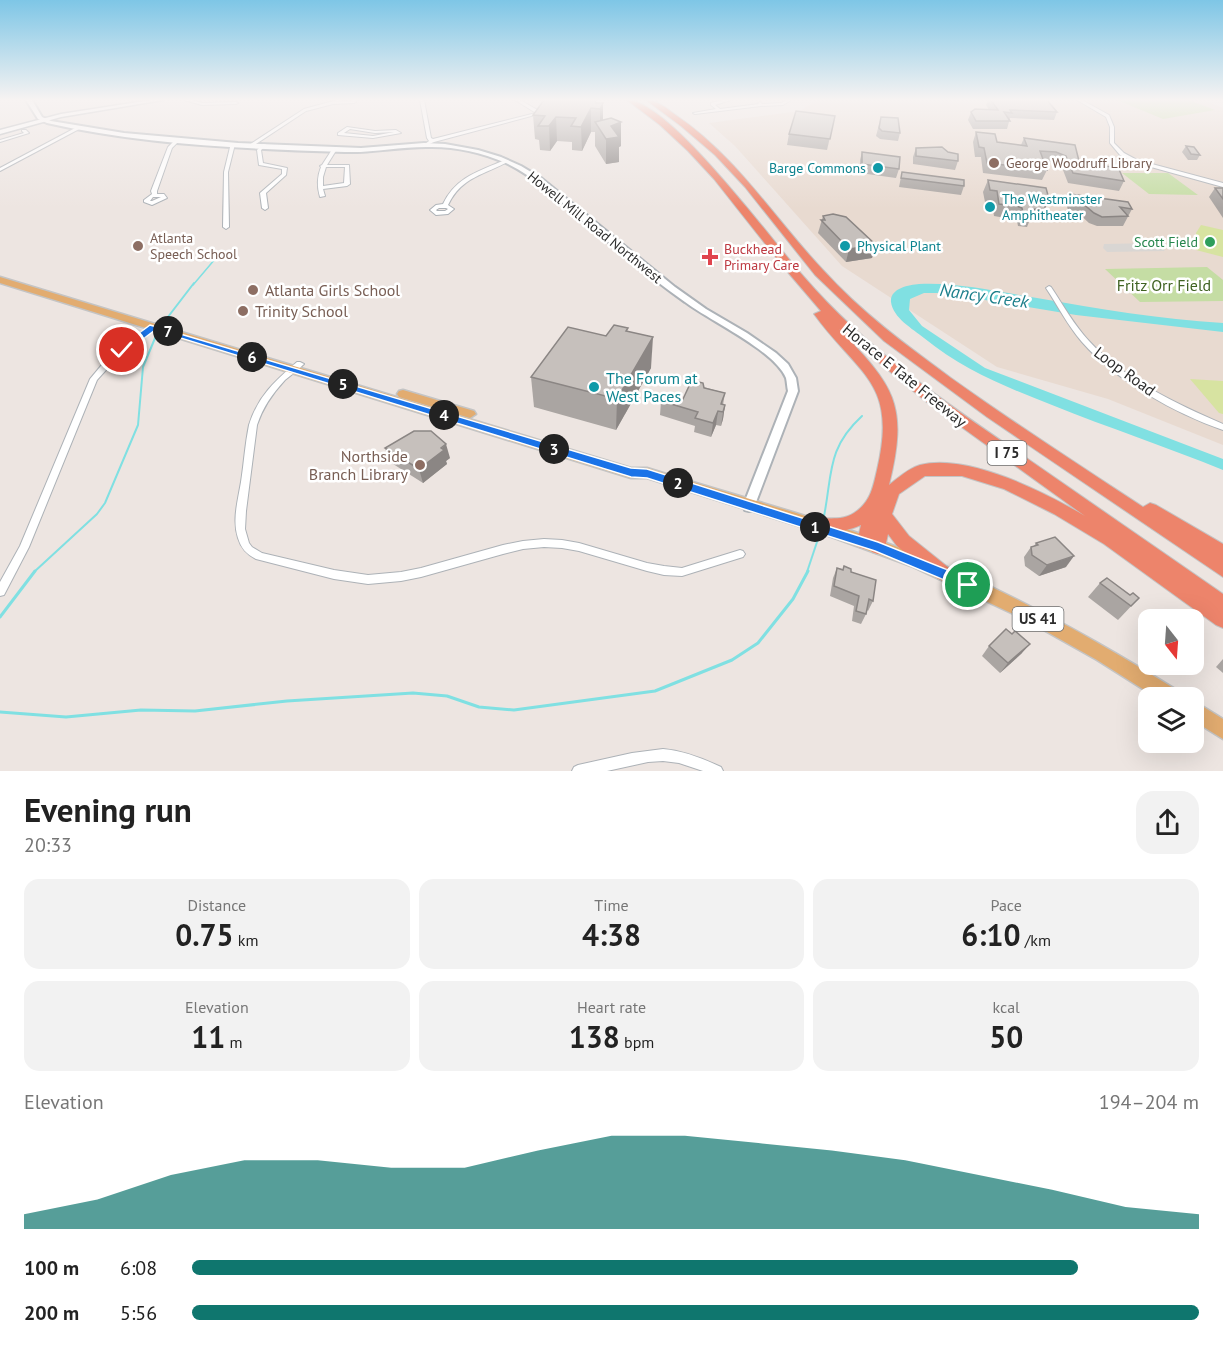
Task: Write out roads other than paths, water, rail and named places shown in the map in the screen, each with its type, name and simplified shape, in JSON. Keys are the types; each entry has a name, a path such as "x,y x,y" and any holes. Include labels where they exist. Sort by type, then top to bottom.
{"highway":[{"name":"Horace E Tate Freeway","path":"678,136 707,163 804,286 842,326 918,388 1223,604"},
{"name":"Horace E Tate Freeway","path":"698,136 731,166 800,252 841,296 907,352 1020,433 1223,569"},
{"path":"804,286 823,317 876,378 890,406 892,430 875,500 872,545"},
{"path":"1020,433 1223,553"},
{"path":"872,545 893,490 902,481 918,472 945,467 977,473 1036,497 1074,516 1223,619"},
{"path":"810,525 856,522 868,512 875,500"},
{"path":"884,516 903,541 943,573"}],"main road":[{"name":"Howell Mill Road Northwest","path":"119,136 370,150 429,143 468,150 507,161 542,182 634,260 697,308 771,353 789,370 793,377 793,391 748,506"},
{"name":"US 41","path":"0,274 157,325"},
{"name":"US 41","path":"0,280 297,367 631,473 647,473 872,545 943,573 1064,632 1156,687"},
{"path":"1204,717 1223,730"}],"street":[{"path":"0,170 64,136"},
{"path":"251,145 265,136"},
{"path":"342,136 380,136"},
{"path":"429,136 429,143 455,136"},
{"path":"1112,136 1112,143 1122,154 1135,160 1223,185"},
{"path":"370,150 374,137"},
{"path":"155,196 170,147 177,141"},
{"path":"226,227 226,172 232,144"},
{"path":"265,208 262,193 284,174 285,168 261,164 260,153 268,145"},
{"path":"322,196 320,188 322,166 335,149"},
{"path":"445,206 451,192 461,182 507,161"},
{"path":"320,188 347,184 347,166 322,166"},
{"name":"Loop Road","path":"1049,288 1070,321 1098,353 1126,375 1175,405 1223,427"},
{"path":"0,592 24,547 94,379 113,357 157,325"},
{"path":"297,367 267,393 252,422 241,525 245,545 258,555 345,577 377,579 406,575 542,543 590,548 645,567 672,572 682,572 740,554"},
{"path":"578,771 658,754 688,758 717,771"}],"water":[{"name":"Nancy Creek","path":"919,284 963,286 1130,313 1223,323 1223,332 1076,315 943,293 924,293 910,299 909,310 922,326 985,368 1223,459 1223,470 1073,413 970,369 904,323 895,313 891,302 894,293 905,286"}],"waterway":[{"path":"193,285 221,252"},
{"path":"161,326 194,283"},
{"path":"35,571 97,514 105,503 138,425 143,367 158,331"},
{"path":"823,521 836,452 850,428 862,416"},
{"path":"807,572 820,533"},
{"path":"0,617 35,571"},
{"path":"0,712 66,717 141,710 195,711 287,701 413,693 447,696 479,707 514,710 655,691 732,660 758,643 793,599 808,571"}],"place":[{"name":"George Woodruff Library","path":"994,163"},
{"name":"Barge Commons","path":"878,168"},
{"name":"The Westminster Amphitheater","path":"990,207"},
{"name":"Scott Field","path":"1210,242"},
{"name":"Atlanta Speech School","path":"138,246"},
{"name":"Physical Plant","path":"845,246"},
{"name":"Buckhead Primary Care","path":"710,257"},
{"name":"Atlanta Girls School","path":"253,290"},
{"name":"Trinity School","path":"243,311"},
{"name":"The Forum at West Paces","path":"594,387"},
{"name":"Northside Branch Library","path":"420,465"}],"park label":[{"name":"Fritz Orr Field","path":"1164,285"}]}
